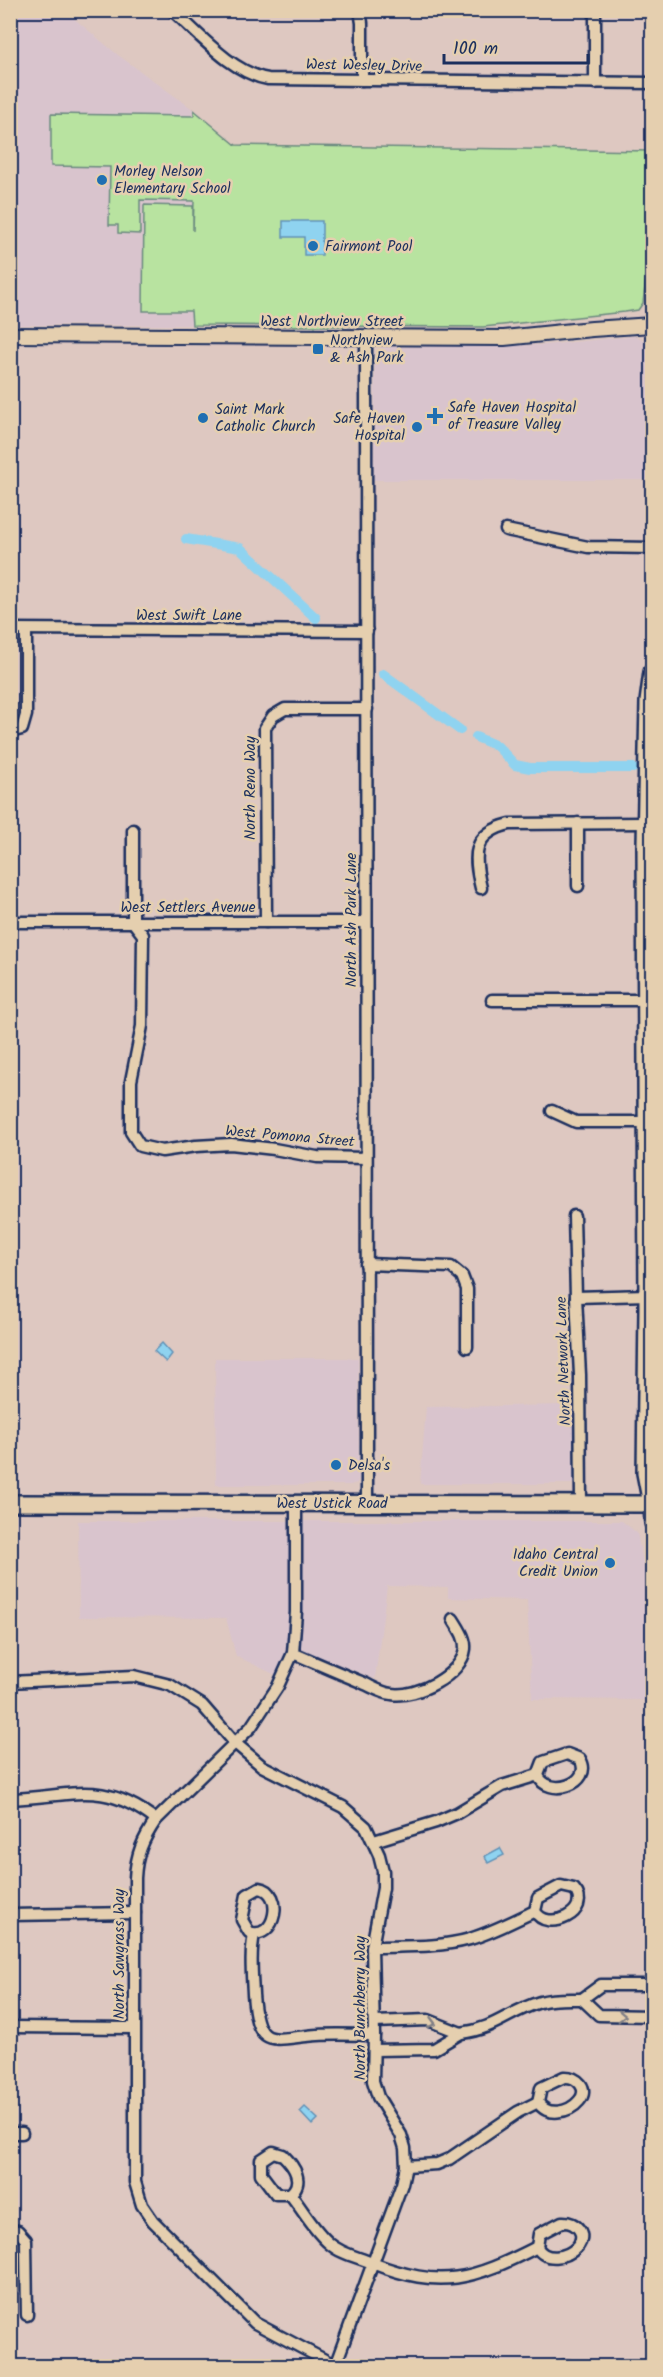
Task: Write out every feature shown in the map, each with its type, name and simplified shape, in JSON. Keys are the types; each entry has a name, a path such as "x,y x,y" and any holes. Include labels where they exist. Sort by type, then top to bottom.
{"main road":[{"path":"652,672 649,803 646,823 645,1000 647,1295 645,1473 652,1504"},
{"name":"West Ustick Road","path":"10,1503 652,1504"}],"street":[{"name":"West Wesley Drive","path":"172,10 239,68 254,77 652,83"},
{"path":"360,10 362,80"},
{"path":"595,10 595,83"},
{"name":"West Northview Street","path":"10,335 504,338 652,325"},
{"name":"North Ash Park Lane","path":"366,337 367,1503"},
{"path":"507,530 588,547 652,548"},
{"name":"West Swift Lane","path":"10,629 367,632"},
{"path":"10,732 22,729 26,715 26,630"},
{"name":"North Reno Way","path":"266,922 265,728 273,716 285,709 367,709"},
{"path":"578,823 578,886"},
{"path":"481,888 476,855 478,844 491,831 510,824 646,823"},
{"path":"133,830 133,922"},
{"name":"West Settlers Avenue","path":"10,922 365,922"},
{"name":"West Pomona Street","path":"133,922 143,935 142,1026 131,1081 131,1132 140,1146 162,1151 231,1144 317,1157 366,1158"},
{"path":"492,1000 645,1000"},
{"path":"552,1111 576,1122 646,1122"},
{"name":"North Network Lane","path":"574,1216 580,1375 581,1504"},
{"path":"366,1264 451,1267 462,1276 467,1289 467,1347"},
{"path":"576,1297 647,1295"},
{"name":"North Sawgrass Way","path":"296,1503 296,1612 293,1653 266,1708 235,1743 156,1820 146,1835 138,1856 135,1878 135,2182 142,2205 153,2221 255,2323 336,2366"},
{"path":"652,1504 652,1523"},
{"path":"293,1653 389,1694 411,1694 448,1676 457,1669 463,1659 465,1647 463,1636 453,1619"},
{"name":"North Bunchberry Way","path":"10,1682 121,1676 158,1681 192,1697 252,1759 272,1772 344,1806 366,1827 374,1840 383,1871 383,1888 372,1947 375,2035 373,2081 378,2097 401,2135 406,2166 402,2184 336,2366"},
{"path":"374,1840 436,1822 457,1813 502,1786 538,1775"},
{"path":"10,1799 81,1793 108,1794 129,1801 156,1820"},
{"path":"372,1947 460,1942 491,1932 535,1911"},
{"path":"10,1915 135,1913"},
{"path":"254,1934 251,1962 255,2019 260,2030 270,2037 281,2040 321,2035 375,2035"},
{"path":"374,2050 434,2049 461,2033 486,2028 539,2002 582,1999 601,1985 652,1985"},
{"path":"582,1999 599,2015 652,2016"},
{"path":"374,2022 428,2020 461,2033"},
{"path":"10,2027 134,2028"},
{"path":"406,2166 437,2164 449,2159 518,2112 538,2102"},
{"path":"10,2133 22,2133"},
{"path":"291,2194 330,2245 417,2277 453,2279 489,2271 537,2247"},
{"path":"10,2230 18,2231 26,2240 27,2315"},
{"path":"563,2367 569,2367"}],"shaded area":[{"name":"Morley Nelson Elementary School","path":"11,11 65,11 118,55 194,110 192,325 11,325"},
{"path":"635,336 642,339 647,346 651,480 374,480 375,353 382,347 544,345"},
{"path":"215,1358 358,1358 359,1479 357,1483 350,1485 216,1485"},
{"path":"574,1405 574,1484 420,1484 426,1407"},
{"path":"78,1521 622,1521 637,1533 646,1578 645,1700 532,1699 527,1600 448,1598 448,1587 387,1586 375,1679 288,1644 278,1676 236,1656 226,1618 79,1617"}],"green space":[{"path":"194,110 236,145 652,151 652,227 643,303 638,310 625,312 483,327 192,325 191,311 143,311 144,205 193,206 193,231 194,201 140,200 140,234 118,233 118,225 109,225 110,167 51,166 51,114 194,116"},
{"path":"11,115 13,115 15,168 11,168"}],"water":[{"name":"Fairmont Pool","path":"283,221 322,221 322,255 304,255 304,237 283,237"},
{"path":"162,1343 172,1354 166,1362 154,1351"},
{"path":"500,1848 504,1855 488,1863 485,1856"},
{"path":"305,2107 318,2119 312,2125 300,2112"}],"waterway":[{"path":"186,539 240,548 316,618"},
{"path":"383,674 460,730"},
{"path":"476,737 497,746 515,765 530,768 633,768"}],"place":[{"name":"Morley Nelson Elementary School","path":"102,180"},
{"name":"Fairmont Pool","path":"313,246"},
{"name":"Northview & Ash Park","path":"318,349"},
{"name":"Safe Haven Hospital of Treasure Valley","path":"435,416"},
{"name":"Saint Mark Catholic Church","path":"203,418"},
{"name":"Safe Haven Hospital","path":"417,427"},
{"name":"Delsa's","path":"336,1465"},
{"name":"Idaho Central Credit Union","path":"610,1563"}]}
